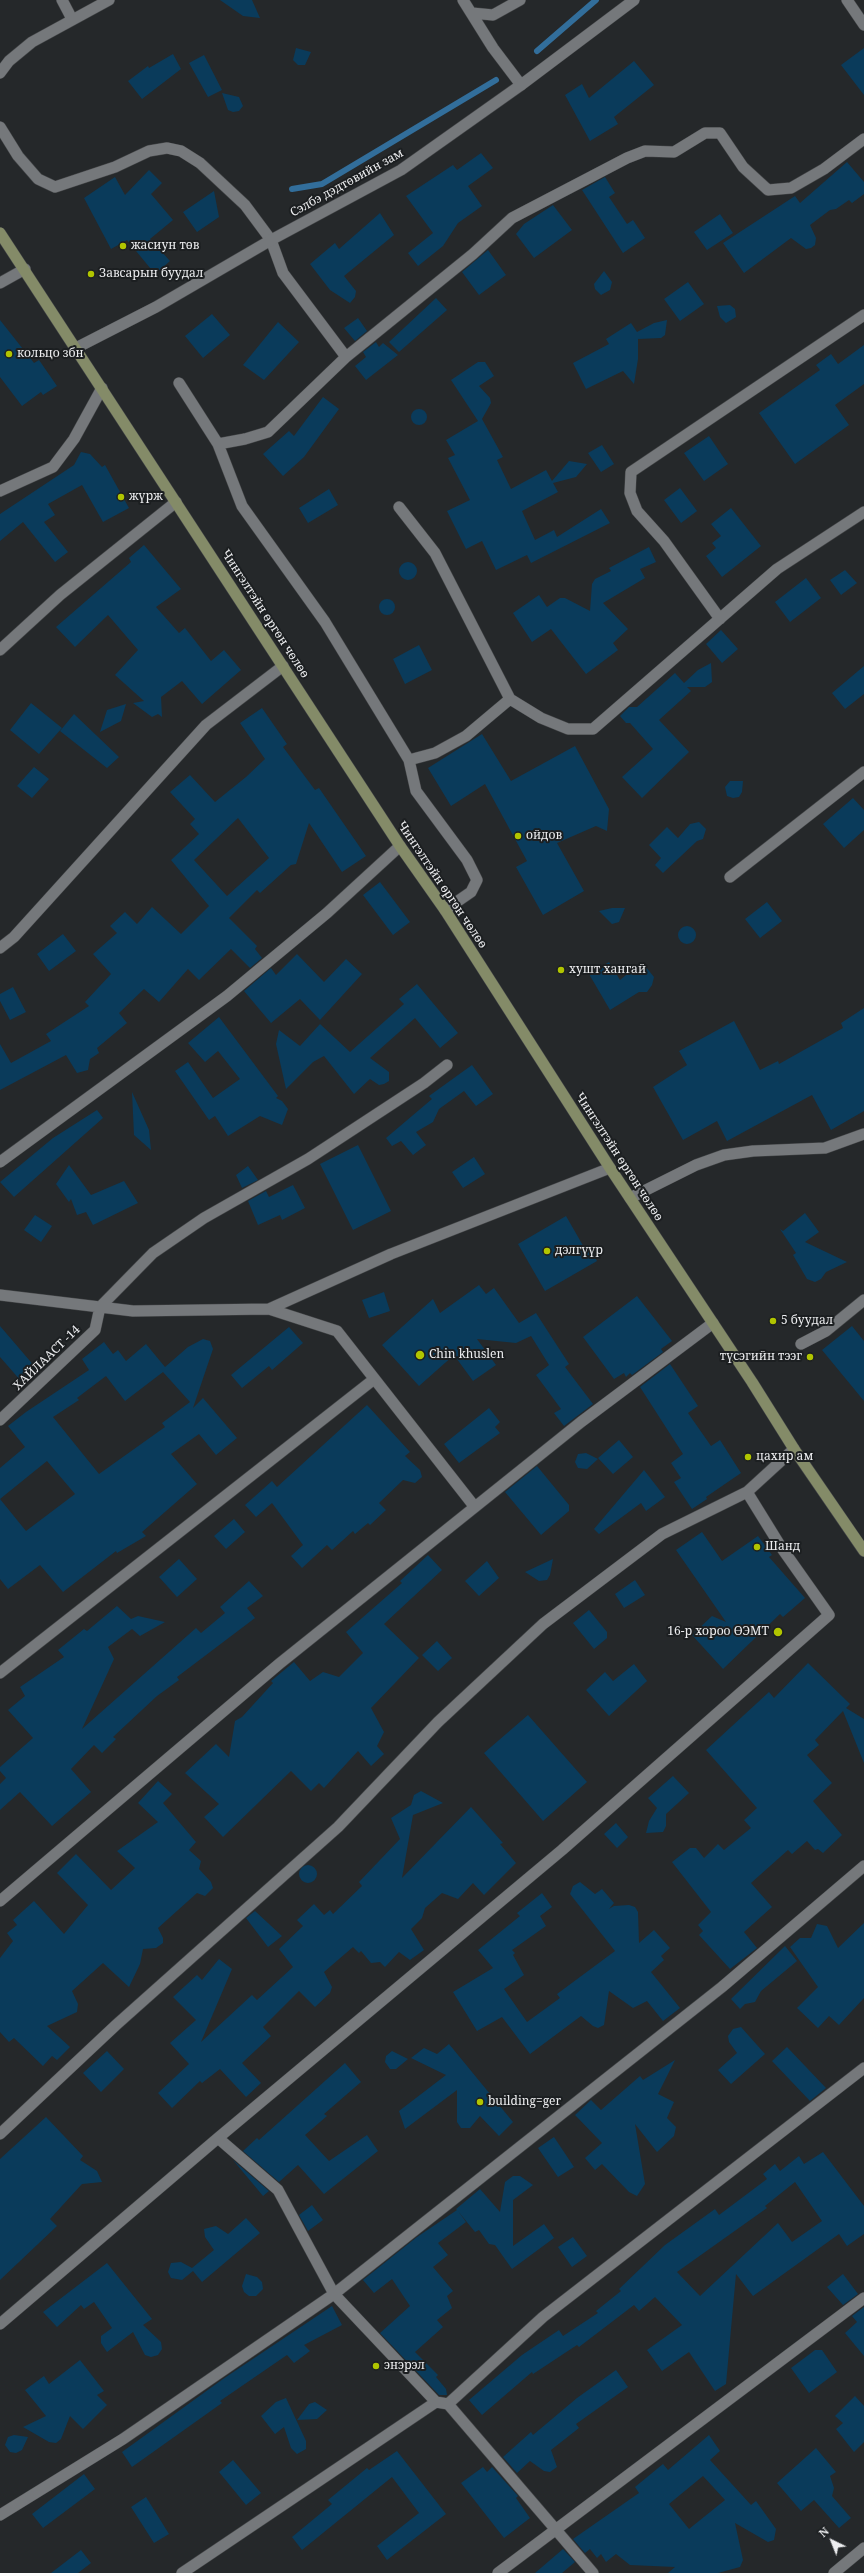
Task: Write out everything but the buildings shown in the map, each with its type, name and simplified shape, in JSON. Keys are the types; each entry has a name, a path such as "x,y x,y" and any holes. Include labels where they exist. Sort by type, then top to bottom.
{"main road":[{"name":"Чингэлтэйн өргөн чөлөө","path":"0,233 400,846 445,910 610,1168 713,1323 794,1449 864,1551"}],"street":[{"path":"62,0 72,19"},
{"path":"0,73 9,61 32,42 109,0"},
{"path":"464,0 492,48 521,85"},
{"path":"472,13 493,15 520,0"},
{"name":"Сэлбэ дэдтөвийн зам","path":"76,348 156,307 271,240 401,170 521,85 634,0"},
{"path":"847,0 864,25"},
{"path":"0,127 18,156 38,179 55,187 115,167 149,151 167,148 181,150 200,163 245,205 271,240 283,273 346,357"},
{"path":"218,444 245,439 268,432 346,357 473,254 512,218 627,158 645,151 674,152 705,133 720,133 743,167 768,190 791,188 824,169 864,139"},
{"path":"0,283 24,269"},
{"path":"720,619 664,541 637,511 630,493 631,472 864,315"},
{"path":"179,383 218,444 242,506 325,622 409,760 416,791 467,860 477,880 471,892 445,910"},
{"path":"0,491 53,467 74,439 102,388"},
{"path":"0,650 60,595 176,502"},
{"path":"399,507 434,553 510,698 541,718 568,729 594,729 777,569 864,512"},
{"path":"0,948 24,926 206,725 283,666"},
{"path":"409,760 435,753 466,736 510,698"},
{"path":"730,878 862,776"},
{"path":"0,1162 227,996 327,913 400,846"},
{"path":"100,1307 153,1253 204,1218 308,1159 424,1083 447,1065"},
{"path":"630,1198 696,1165 724,1155 753,1151 825,1148 864,1134"},
{"path":"269,1310 391,1254 610,1168"},
{"path":"0,1295 133,1311 269,1310 337,1331 373,1380 474,1506"},
{"path":"801,1344 826,1331 864,1300"},
{"name":"ХАЙЛААСТ -14","path":"0,1420 95,1330 100,1307"},
{"path":"0,1901 279,1664 356,1605 474,1506 713,1323"},
{"path":"0,1673 373,1380"},
{"path":"0,2134 116,2025 338,1827 438,1722 543,1624 662,1534 747,1492 794,1449"},
{"path":"0,2324 218,2138 562,1850 829,1615 781,1547 747,1492"},
{"path":"0,2515 123,2439 334,2294 722,1987 864,1866"},
{"path":"448,2404 543,2317 864,2068"},
{"path":"218,2138 278,2190 334,2294 436,2402 448,2404 556,2532 593,2573"},
{"path":"498,2573 556,2532 864,2298"},
{"path":"182,2573 436,2402"},
{"path":"834,2573 864,2548"}],"waterway":[{"path":"537,51 596,0"},
{"path":"292,189 322,184 496,80"}],"place":[{"name":"жасиун төв","path":"123,246"},
{"name":"Завсарын буудал","path":"91,274"},
{"name":"кольцо збн","path":"9,354"},
{"name":"жүрж","path":"121,497"},
{"name":"ойдов","path":"518,836"},
{"name":"хушт хангай","path":"561,970"},
{"name":"дэлгүүр","path":"547,1251"},
{"name":"5 буудал","path":"773,1321"},
{"name":"Chin khuslen","path":"420,1355"},
{"name":"түсэгийн тээг","path":"810,1357"},
{"name":"цахир ам","path":"748,1457"},
{"name":"Шанд","path":"757,1547"},
{"name":"16-р хороо ӨЭМТ","path":"778,1632"},
{"name":"building=ger","path":"480,2102"},
{"name":"энэрэл","path":"376,2366"}]}
